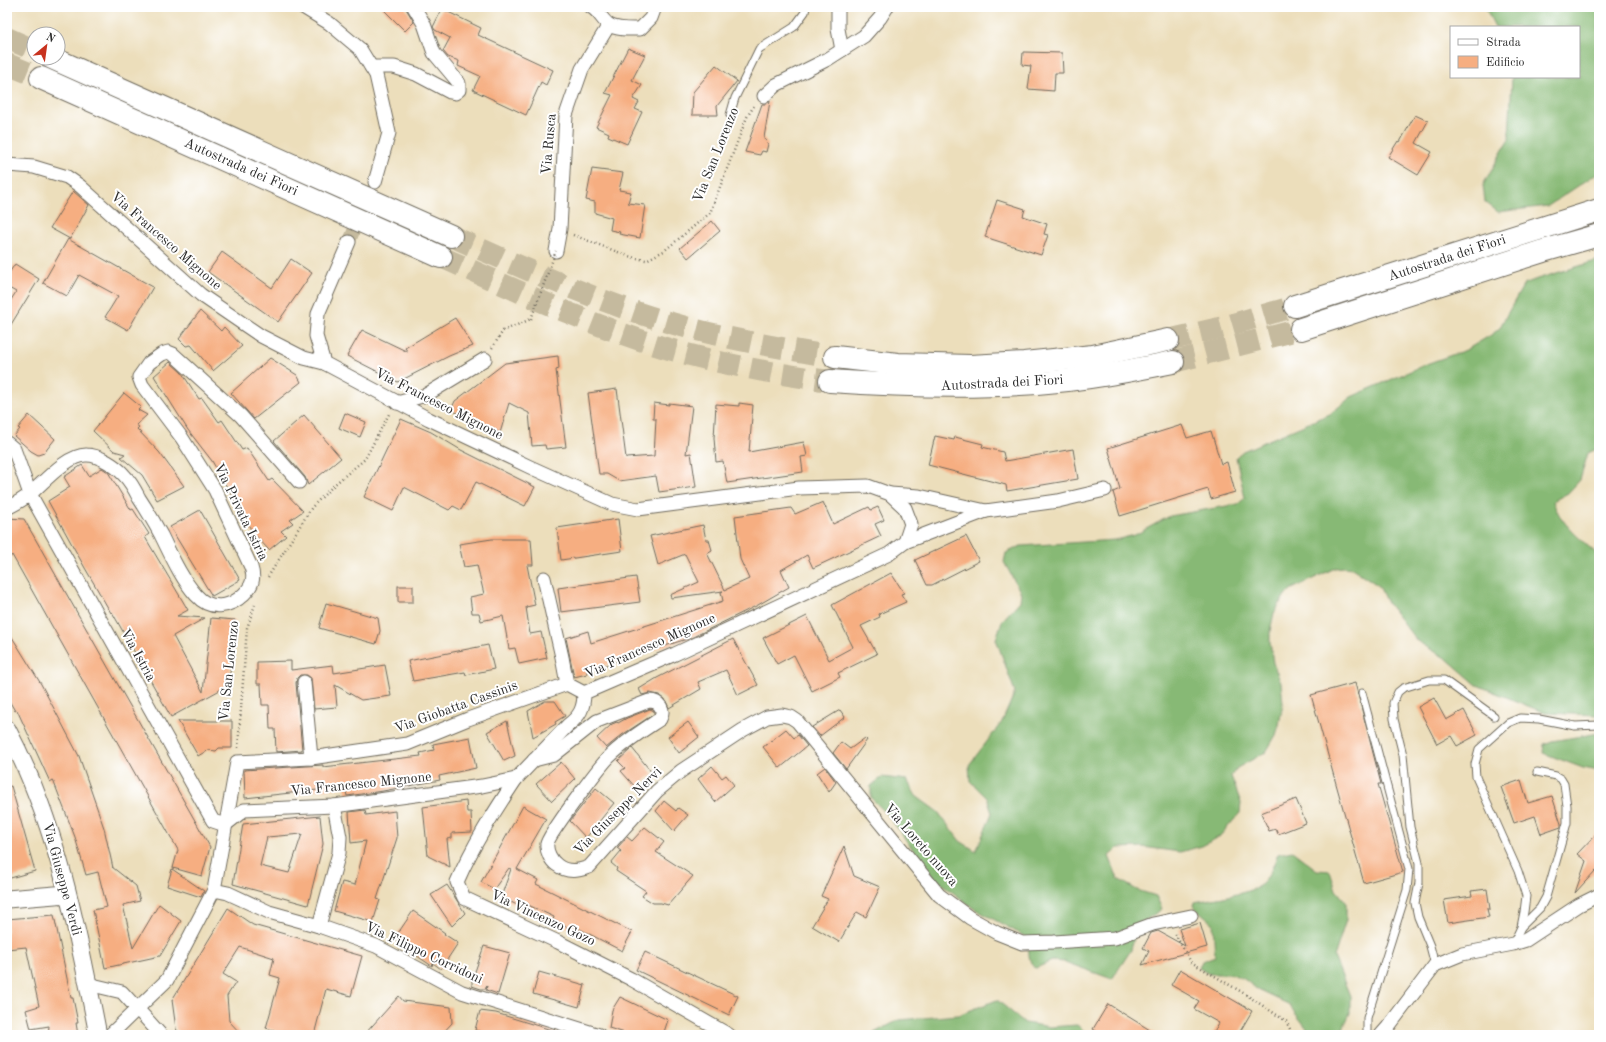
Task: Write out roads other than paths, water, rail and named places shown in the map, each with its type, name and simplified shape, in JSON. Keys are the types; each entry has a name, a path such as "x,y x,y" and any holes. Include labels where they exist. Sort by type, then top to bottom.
{"highway":[{"name":"Autostrada dei Fiori","path":"66,64 451,236"},
{"name":"Autostrada dei Fiori","path":"41,78 441,257"},
{"name":"Autostrada dei Fiori","path":"1295,306 1599,210"},
{"name":"Autostrada dei Fiori","path":"1301,329 1543,251 1599,235"},
{"name":"Autostrada dei Fiori","path":"835,357 898,364 970,366 1024,363 1093,356 1168,340"},
{"name":"Autostrada dei Fiori","path":"830,381 915,386 971,387 1039,383 1103,376 1173,362"}],"street":[{"path":"303,7 329,23 360,49 376,75 389,133 375,182"},
{"path":"371,67 394,67 416,74 450,92 455,93 459,90 459,83 434,53 424,24 414,7"},
{"path":"591,7 596,10 609,25 626,29 640,29 651,18 655,7"},
{"path":"838,7 838,29 842,50"},
{"path":"764,96 776,85 828,59 864,36 880,18 887,7"},
{"name":"Via Rusca","path":"556,251 560,229 566,115 582,69 609,25"},
{"name":"Via Francesco Mignone","path":"7,165 34,167 67,177 80,186 201,296 261,336 304,358 324,363 397,403 530,467 612,504 638,509 798,488 868,486 890,494 920,496 986,511"},
{"path":"324,363 316,336 318,314 348,242"},
{"name":"Via Privata Istria","path":"30,494 50,475 72,459 87,455 106,461 125,475 196,596 209,604 225,606 237,601 249,589 254,575 214,490 182,438 142,385 139,377 149,363 162,354 168,352 174,354 188,366 241,416 299,482"},
{"path":"397,403 426,395 485,359"},
{"name":"Via Istria","path":"7,443 14,450 30,494 213,821 225,826"},
{"name":"Via Francesco Mignone","path":"225,826 244,810 334,806 482,786 516,778 568,725 578,718 584,704 584,693 674,654 889,554 905,542 986,511 1058,501 1105,490"},
{"path":"7,508 30,494"},
{"name":"Via Francesco Mignone","path":"890,494 905,508 911,524 905,542"},
{"name":"Via Francesco Mignone","path":"544,578 567,684"},
{"path":"304,682 310,758"},
{"path":"567,684 584,693"},
{"name":"Via Giobatta Cassinis","path":"225,826 237,762 310,758 407,744 468,719 567,684"},
{"name":"Via Giuseppe Nervi","path":"534,760 554,755 597,720 649,701 656,702 662,708 662,716 660,719 634,735 608,758 564,816 547,843 551,859 564,869 573,871 589,867 657,791 681,771 742,730 767,717 782,715 791,716 797,721 858,795"},
{"name":"Via Giuseppe Verdi","path":"8,731 37,793 54,845 88,984 98,1035"},
{"name":"Via Vincenzo Gozo","path":"516,778 482,832 460,875 457,882 464,898 631,978 729,1035"},
{"name":"Via Loreto nuova","path":"858,795 939,895 970,918 997,933 1022,942 1054,942 1115,938 1153,924 1191,916"},
{"path":"319,926 339,853 340,837 334,806"},
{"path":"110,1035 167,980 214,890 225,826"},
{"name":"Via Filippo Corridoni","path":"214,890 228,893 269,912 319,926 376,946 462,992 599,1035"},
{"path":"7,899 67,894"},
{"path":"1381,1035 1435,965 1462,954 1526,940 1579,905 1599,896"},
{"path":"88,984 122,992 161,1035"}],"lane":[{"path":"730,116 735,98 759,49 794,27 805,12 806,7"},
{"path":"1435,965 1415,904 1419,883 1419,863 1410,827 1403,755 1394,719 1393,703 1398,692 1403,688 1429,680 1444,680 1494,716"},
{"path":"1362,693 1409,869 1407,890 1367,1018 1367,1035"},
{"path":"1513,944 1521,927 1526,896 1518,871 1476,777 1475,764 1479,749 1508,723 1520,718 1539,719 1575,726 1599,725"},
{"path":"1521,927 1540,908 1546,897 1567,823 1564,784 1561,779 1556,776 1537,772"}],"tunnel":[{"path":"7,38 26,46"},
{"path":"7,64 41,78"},
{"path":"349,242 370,192"},
{"path":"451,236 525,269 651,317 696,330 835,357"},
{"path":"441,257 566,312 643,341 689,355 736,366 830,381"},
{"path":"1168,340 1223,327 1295,306"},
{"path":"1173,362 1301,329"}]}
